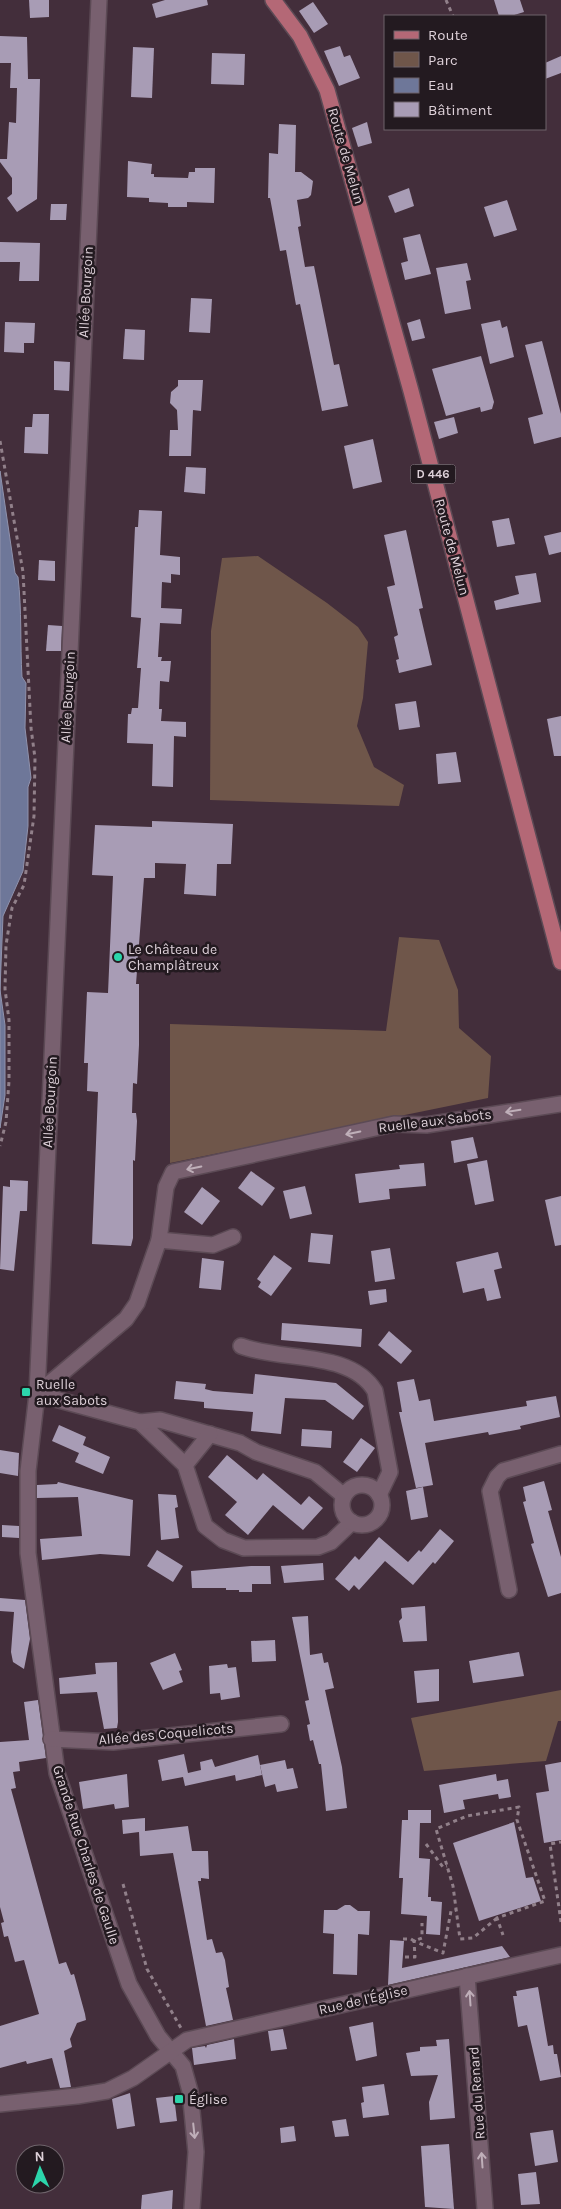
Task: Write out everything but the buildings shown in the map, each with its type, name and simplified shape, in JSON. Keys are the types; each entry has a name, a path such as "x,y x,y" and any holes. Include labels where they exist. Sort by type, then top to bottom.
{"main road":[{"name":"Route de Melun","path":"273,0 300,36 327,90 410,391 561,962"}],"street":[{"name":"Allée Bourgoin","path":"37,1394 99,0"},
{"name":"Ruelle aux Sabots","path":"37,1394 126,1319 137,1303 159,1240 166,1187 173,1172 394,1124 426,1125 561,1104"},
{"path":"159,1240 213,1245 232,1238"},
{"path":"241,1346 261,1353 336,1362 368,1379 375,1391 390,1472 379,1495"},
{"path":"37,1394 140,1422 160,1420 240,1443 256,1452 314,1472 344,1496"},
{"name":"Grande Rue Charles de Gaulle","path":"37,1394 28,1471 28,1553 51,1739 57,1773 129,1984 158,2036 170,2053 183,2066 190,2091 196,2152 192,2209"},
{"path":"140,1422 185,1465 205,1526 213,1534 234,1545 244,1548 318,1547 331,1542 352,1522"},
{"path":"185,1465 210,1434"},
{"path":"508,1590 491,1501 490,1491 492,1484 503,1471 561,1454"},
{"path":"364,1485 370,1487 379,1495 382,1508 376,1519 364,1524 352,1522 342,1508 344,1496 352,1487 364,1485"},
{"name":"Allée des Coquelicots","path":"51,1739 113,1742 281,1724"},
{"name":"Rue de l'Église","path":"0,2104 107,2091 133,2078 187,2040 561,1955"},
{"name":"Rue du Renard","path":"467,1976 485,2209"}],"path":[{"path":"446,0 453,15"},
{"path":"0,440 23,572 31,728 35,758 34,816 24,886 12,908 6,945 5,990 9,1020 9,1081 6,1122 0,1146"},
{"path":"518,1807 517,1820 546,1901 497,1918 473,1938 460,1939 453,1886 447,1866 436,1829 467,1816 518,1807"},
{"path":"561,1842 550,1844 561,1922"},
{"path":"426,1844 443,1867 447,1866"},
{"path":"123,1884 147,1969 187,2040"},
{"path":"402,1939 411,1939 443,1953 451,1911 456,1910"},
{"path":"497,1918 503,1935"},
{"path":"414,1941 422,1938 422,1923"},
{"path":"405,1957 415,1957 414,1941"}],"green space":[{"path":"258,556 327,603 358,627 368,642 363,698 357,726 374,767 404,785 399,806 210,800 211,631 222,558"},
{"path":"399,937 439,940 458,990 459,1028 491,1056 488,1098 170,1163 170,1024 386,1031"},
{"path":"561,1690 561,1721 558,1721 546,1761 424,1771 411,1718"}],"water":[{"path":"0,471 15,573 18,577 22,677 26,683 25,728 31,778 28,787 28,826 23,871 3,916 0,990"},
{"path":"0,990 5,1025 5,1095 0,1128"}],"place":[{"name":"Le Château de Champlâtreux","path":"118,957"},
{"name":"Ruelle aux Sabots","path":"26,1392"},
{"name":"Église","path":"179,2099"}]}
